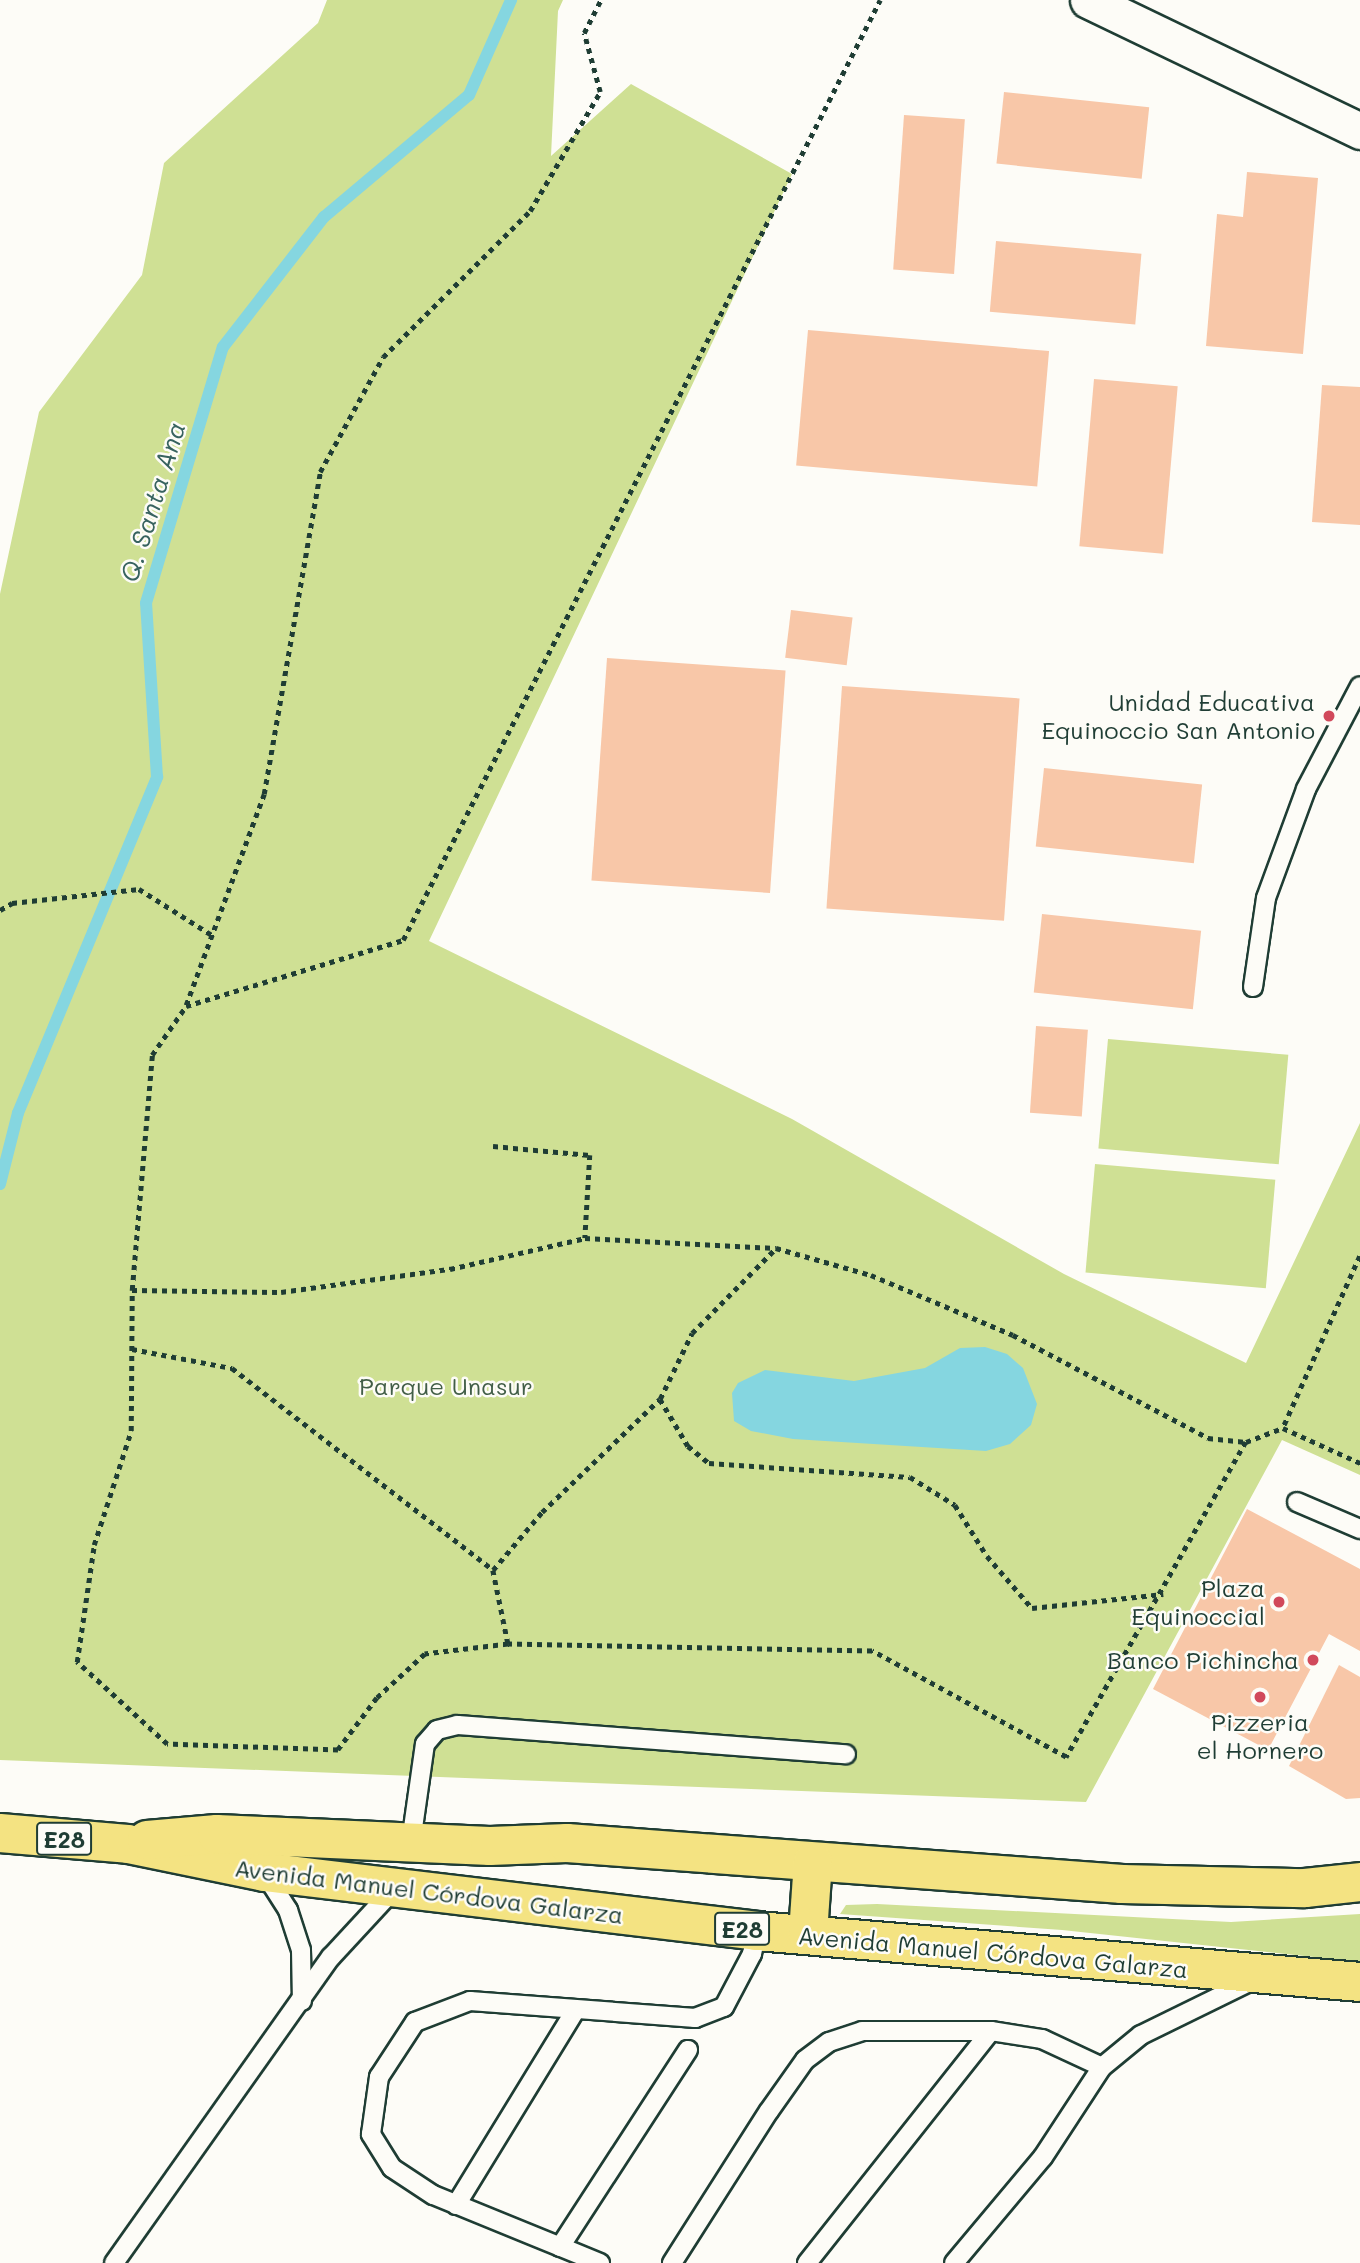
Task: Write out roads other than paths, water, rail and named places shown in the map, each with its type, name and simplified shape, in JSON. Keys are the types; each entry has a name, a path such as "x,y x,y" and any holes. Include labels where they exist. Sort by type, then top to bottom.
{"main road":[{"name":"Avenida Manuel Córdova Galarza","path":"0,1833 128,1844 264,1872 757,1931 808,1933 1264,1977 1360,1982"},
{"name":"Avenida Manuel Córdova Galarza","path":"128,1844 217,1834 411,1842 567,1843 1122,1884 1305,1888 1360,1882"},
{"path":"808,1933 813,1862"}],"street":[{"path":"1088,0 1360,131"}],"lane":[{"path":"1253,987 1266,898 1306,789 1360,686"},
{"path":"1297,1502 1360,1529"},
{"path":"411,1842 425,1744 437,1730 457,1725 846,1754"},
{"path":"264,1872 288,1910 301,1950 302,2001"},
{"path":"114,2263 358,1922 394,1889"},
{"path":"600,2263 456,2205 391,2168 371,2134 379,2077 415,2021 470,2001 695,2018 724,2007 752,1954 757,1931"},
{"path":"954,2263 1043,2157 1102,2067 1141,2035 1229,1988 1264,1977"},
{"path":"456,2205 575,2011"},
{"path":"671,2263 805,2060 828,2042 862,2031 991,2031 1042,2039 1102,2067"},
{"path":"807,2263 991,2031"},
{"path":"560,2247 688,2050"}],"water":[{"path":"985,1347 1007,1354 1023,1368 1037,1404 1031,1425 1010,1444 986,1451 793,1439 751,1431 734,1421 732,1393 738,1383 765,1370 854,1381 925,1368 960,1348"}],"waterway":[{"name":"Q. Santa Ana","path":"0,1184 18,1113 157,777 146,603 223,347 324,217 469,95 511,0"}],"place":[{"name":"Unidad Educativa Equinoccio San Antonio","path":"1329,716"},
{"name":"Plaza Equinoccial","path":"1279,1602"},
{"name":"Banco Pichincha","path":"1313,1660"},
{"name":"Pizzeria el Hornero","path":"1260,1697"}],"park label":[{"name":"Parque Unasur","path":"446,1386"}]}
